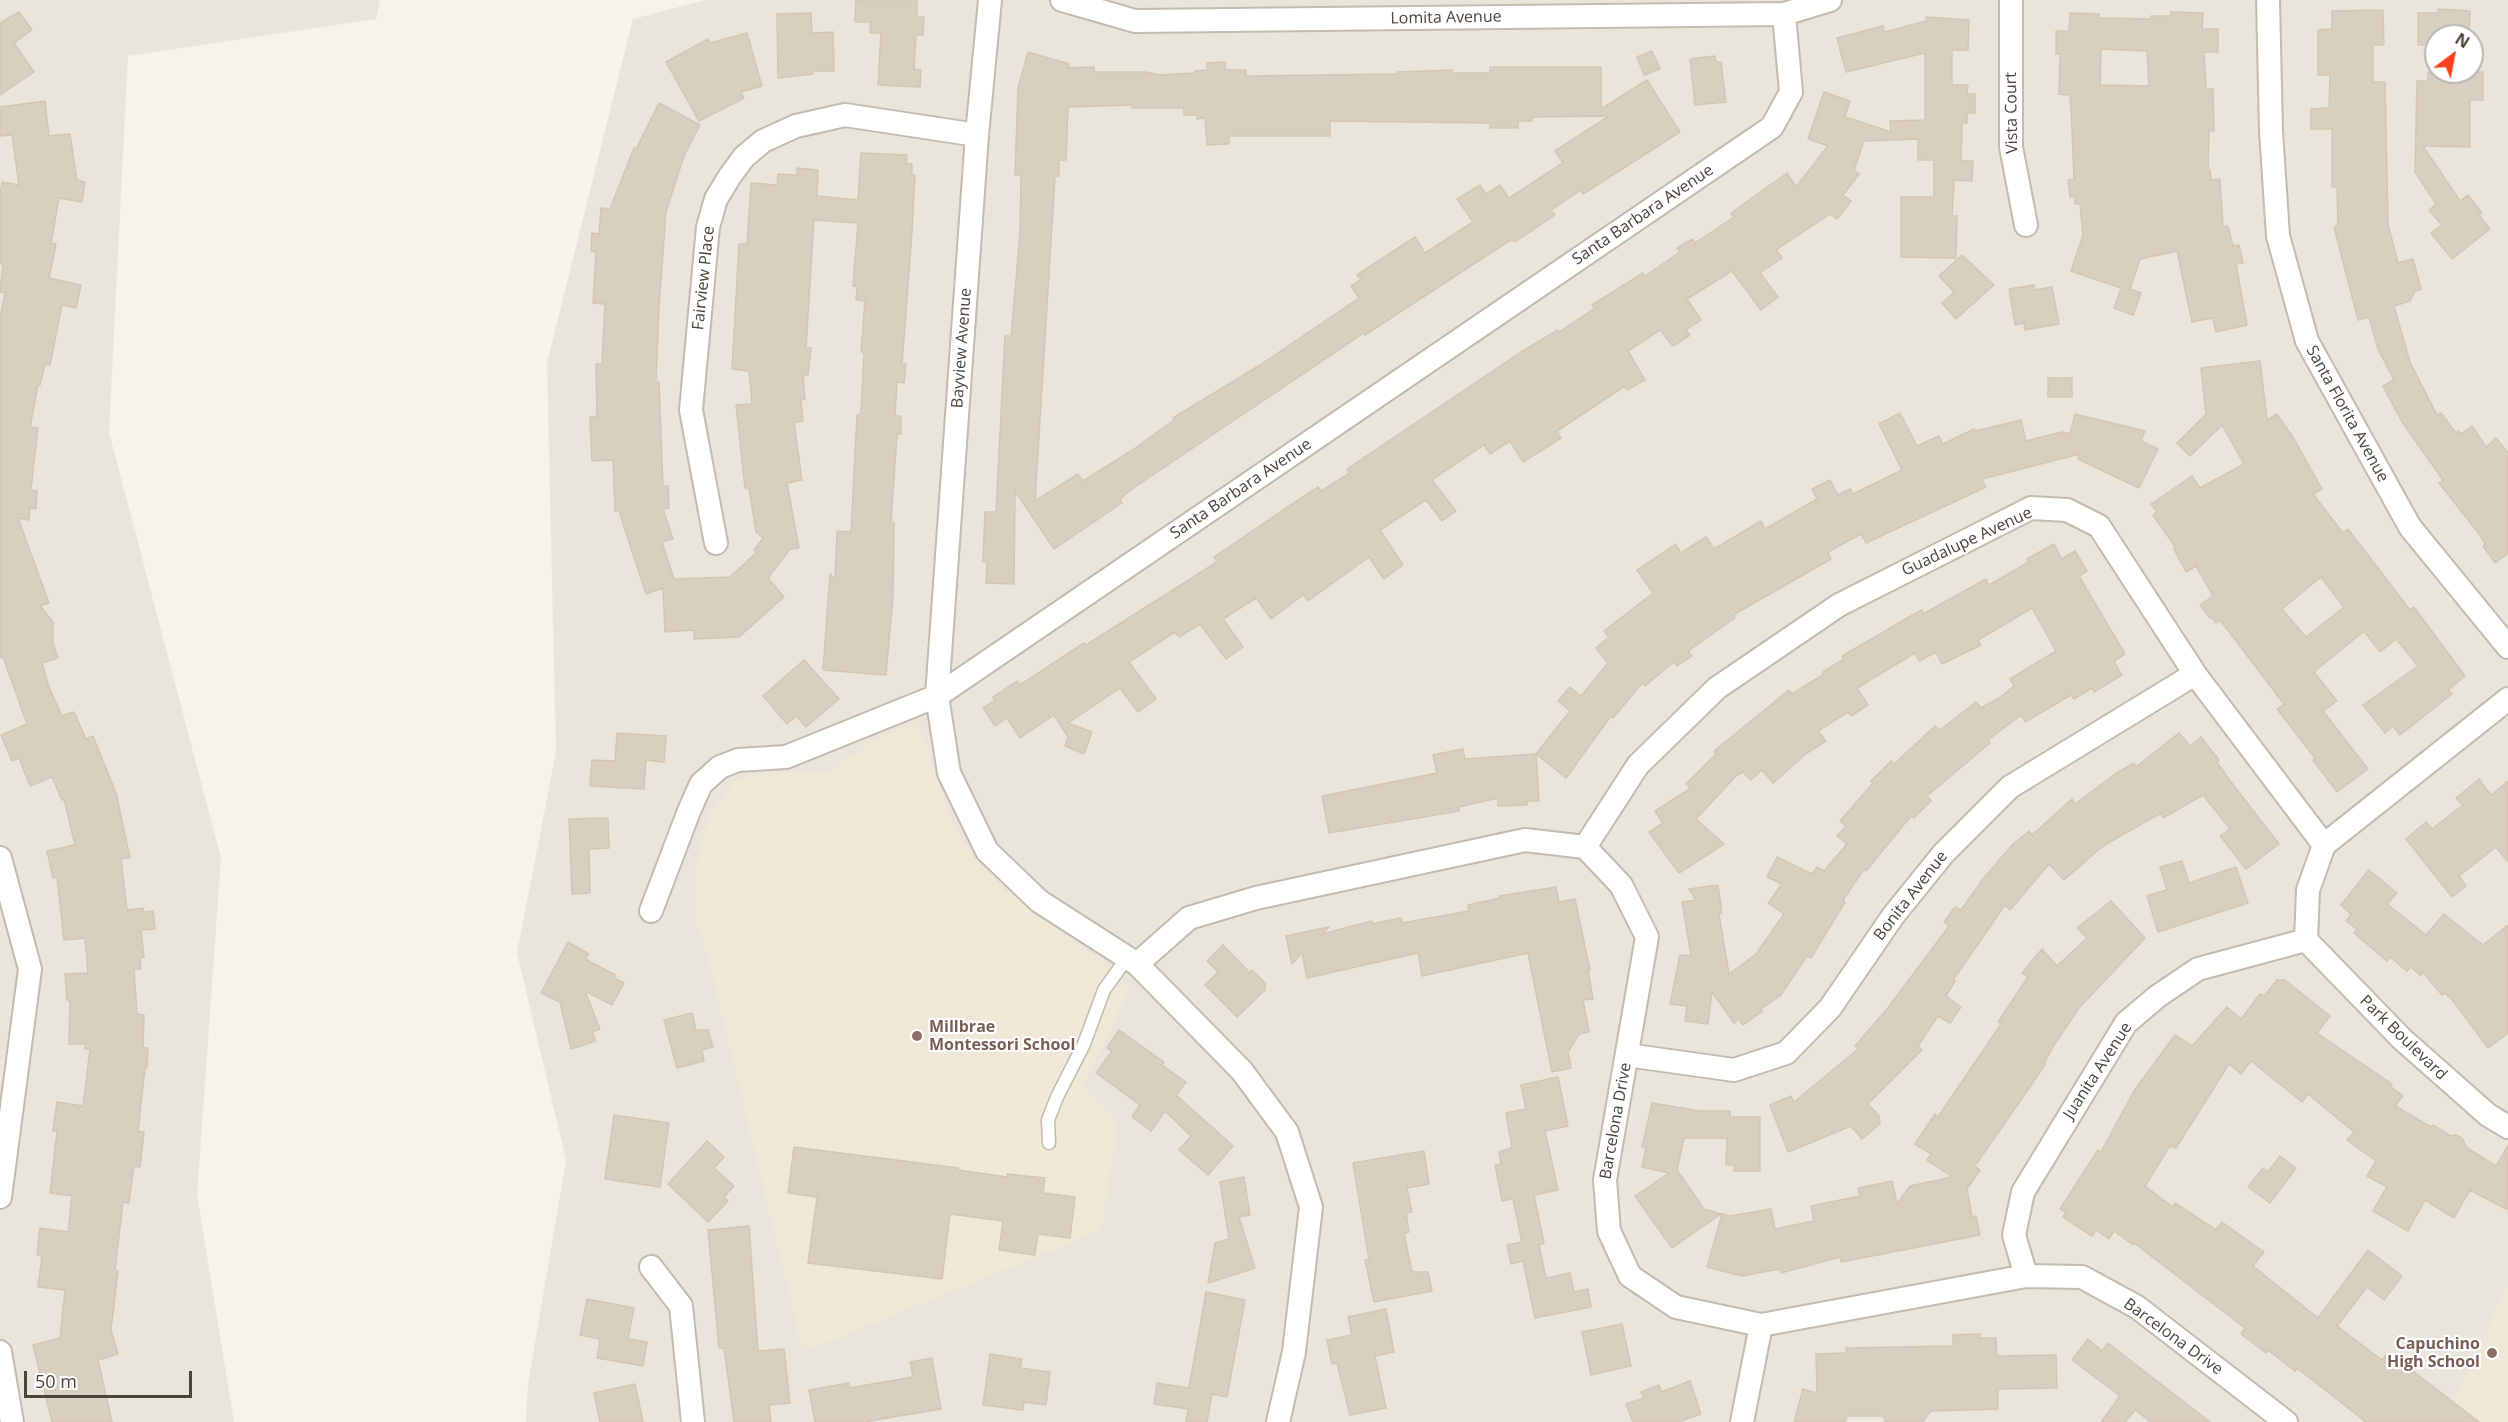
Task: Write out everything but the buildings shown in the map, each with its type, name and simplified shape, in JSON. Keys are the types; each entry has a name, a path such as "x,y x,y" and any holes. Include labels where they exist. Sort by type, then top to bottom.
{"street":[{"name":"Bayview Avenue","path":"990,0 977,135 937,696 950,773 987,851 1040,901 1132,961 1242,1071 1287,1132 1311,1207 1294,1352 1278,1422"},
{"name":"Lomita Avenue","path":"1062,0 1135,21 1784,14 1830,0"},
{"name":"Vista Court","path":"2011,0 2011,147 2026,225"},
{"name":"Santa Florita Avenue","path":"2268,0 2271,130 2278,236 2307,341 2410,527 2508,647"},
{"name":"Santa Barbara Avenue","path":"651,911 688,811 701,784 720,767 738,760 786,757 937,696 1772,127 1791,92 1784,14"},
{"name":"Fairview Place","path":"716,543 691,410 708,227 716,199 730,176 744,157 763,141 795,126 845,116 977,135"},
{"name":"Guadalupe Avenue","path":"1585,848 1638,765 1717,688 1839,605 2031,508 2067,510 2099,526 2194,674 2324,845"},
{"name":"Bonita Avenue","path":"1627,1055 1734,1070 1786,1053 1830,1008 1893,916 1943,854 2010,787 2194,674"},
{"path":"2306,940 2308,890 2324,845 2508,699"},
{"path":"1132,961 1189,918 1256,898 1525,840 1585,848"},
{"name":"Barcelona Drive","path":"1585,848 1621,885 1647,937 1605,1180 1609,1231 1630,1276 1676,1307 1761,1325 2026,1276 2082,1277 2137,1307 2286,1422"},
{"path":"0,858 30,969 0,1197"},
{"name":"Park Boulevard","path":"2306,940 2402,1040 2488,1115 2508,1126"},
{"name":"Juanita Avenue","path":"2026,1276 2014,1235 2023,1192 2126,1023 2158,996 2198,969 2306,940"},
{"path":"651,1267 681,1306 693,1422"},
{"path":"1742,1422 1761,1325"},
{"path":"0,1352 12,1422"}],"lane":[{"path":"1049,1143 1048,1120 1084,1044 1104,990 1132,961"}],"shaded area":[{"path":"0,0 380,0 376,19 128,56 109,432 221,858 197,1195 234,1422 0,1422"},
{"path":"705,0 2508,0 2508,1422 526,1422 528,1384 566,1160 517,953 556,752 547,363 633,19"},
{"name":"Millbrae Montessori School","path":"917,720 955,830 977,862 1002,888 1093,955 1130,988 1083,1084 1118,1124 1101,1230 803,1352 710,965 696,920 695,876 699,852 711,810 737,780 770,772 828,773 870,744"},
{"name":"Capuchino High School","path":"2508,1285 2508,1422 2444,1422"}],"place":[{"name":"Millbrae Montessori School","path":"917,1036"},
{"name":"Capuchino High School","path":"2492,1353"}]}
